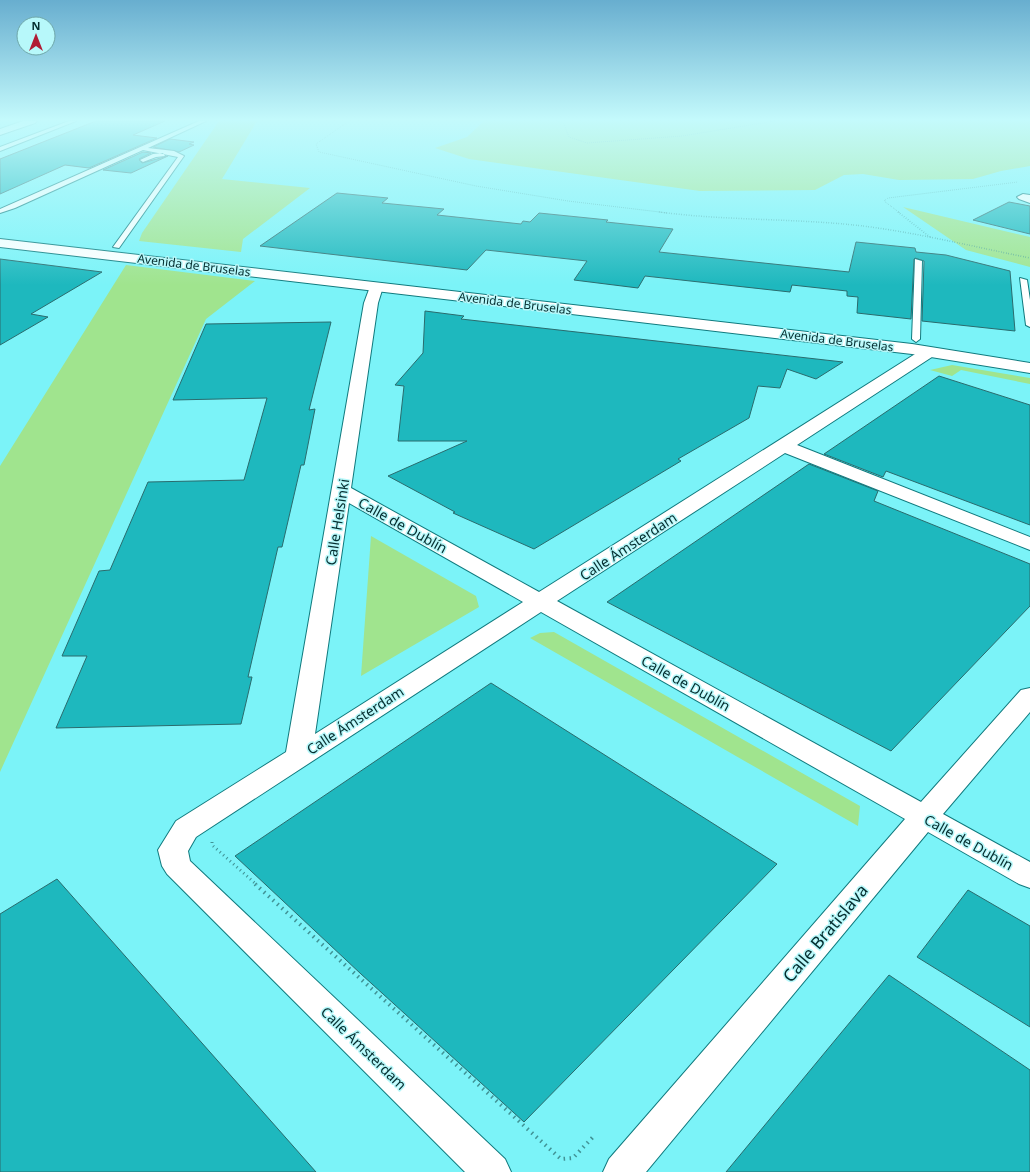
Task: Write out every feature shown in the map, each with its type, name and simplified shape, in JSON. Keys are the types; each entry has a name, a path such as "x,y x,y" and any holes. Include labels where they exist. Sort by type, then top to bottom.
{"street":[{"name":"Avenida de Bruselas","path":"0,233 112,251"},
{"name":"Avenida de Bruselas","path":"0,243 112,251 1030,356"},
{"name":"Calle Helsinki","path":"298,757 372,302 380,282"},
{"name":"Avenida de Bruselas","path":"926,344 1030,368"},
{"name":"Calle Ámsterdam","path":"492,1172 177,866 173,850 186,829 783,446 926,344"},
{"path":"783,446 1030,544"},
{"name":"Calle de Dublín","path":"342,491 1030,876"},
{"name":"Calle Bratislava","path":"622,1172 924,817 1030,696"}],"lane":[{"path":"0,211 13,207 81,176"},
{"path":"112,251 166,176"},
{"path":"918,261 926,344"},
{"path":"1023,280 1030,325"}],"path":[{"path":"428,176 476,186 568,201 690,216 861,226 898,231 1030,258"},
{"path":"931,238 884,201 888,198 1022,181"},
{"path":"216,835 211,840 212,845 561,1159 573,1158 594,1136"}],"green space":[{"path":"181,176 224,176 222,179 310,188 243,239 241,252 139,241 142,233"},
{"path":"590,176 843,176 815,190 700,191"},
{"path":"873,176 985,176 973,179 899,180"},
{"path":"903,207 1030,237 1030,267 966,250"},
{"path":"126,265 255,281 206,319 0,772 0,466"},
{"path":"952,365 1030,378 1030,384 961,370 952,376 930,370"},
{"path":"371,536 476,596 479,607 361,676"},
{"path":"554,632 860,806 858,826 530,638 540,633"}],"building":[{"path":"0,176 41,176 0,194"},
{"path":"337,193 388,198 382,203 444,209 437,215 521,224 523,221 530,222 539,213 608,220 606,222 673,229 659,252 849,272 856,242 915,248 916,252 946,255 1010,271 1015,331 922,321 924,261 915,258 911,319 857,313 858,297 847,296 847,291 792,285 790,292 645,276 638,288 574,280 587,261 486,250 467,270 260,246"},
{"path":"1009,202 1030,206 1030,234 973,220"},
{"path":"0,259 102,272 31,314 48,317 0,345"},
{"path":"425,311 464,316 461,319 843,362 816,379 787,369 780,388 758,386 749,418 678,459 681,461 534,549 453,513 455,512 388,476 467,441 398,441 404,386 395,385 423,353"},
{"path":"331,322 309,410 315,409 304,465 301,465 282,547 278,547 248,677 252,677 241,724 56,728 87,656 62,656 99,571 110,570 148,482 244,480 267,398 173,400 206,324"},
{"path":"939,376 1030,405 1030,525 886,471 883,477 824,454"},
{"path":"809,464 878,491 874,501 1030,564 1030,606 891,751 607,602"},
{"path":"491,683 777,864 524,1122 361,974 235,856"},
{"path":"57,879 316,1172 0,1172 0,914"},
{"path":"968,890 1030,926 1030,1027 917,957"},
{"path":"889,975 1030,1070 1030,1172 726,1172"}]}
